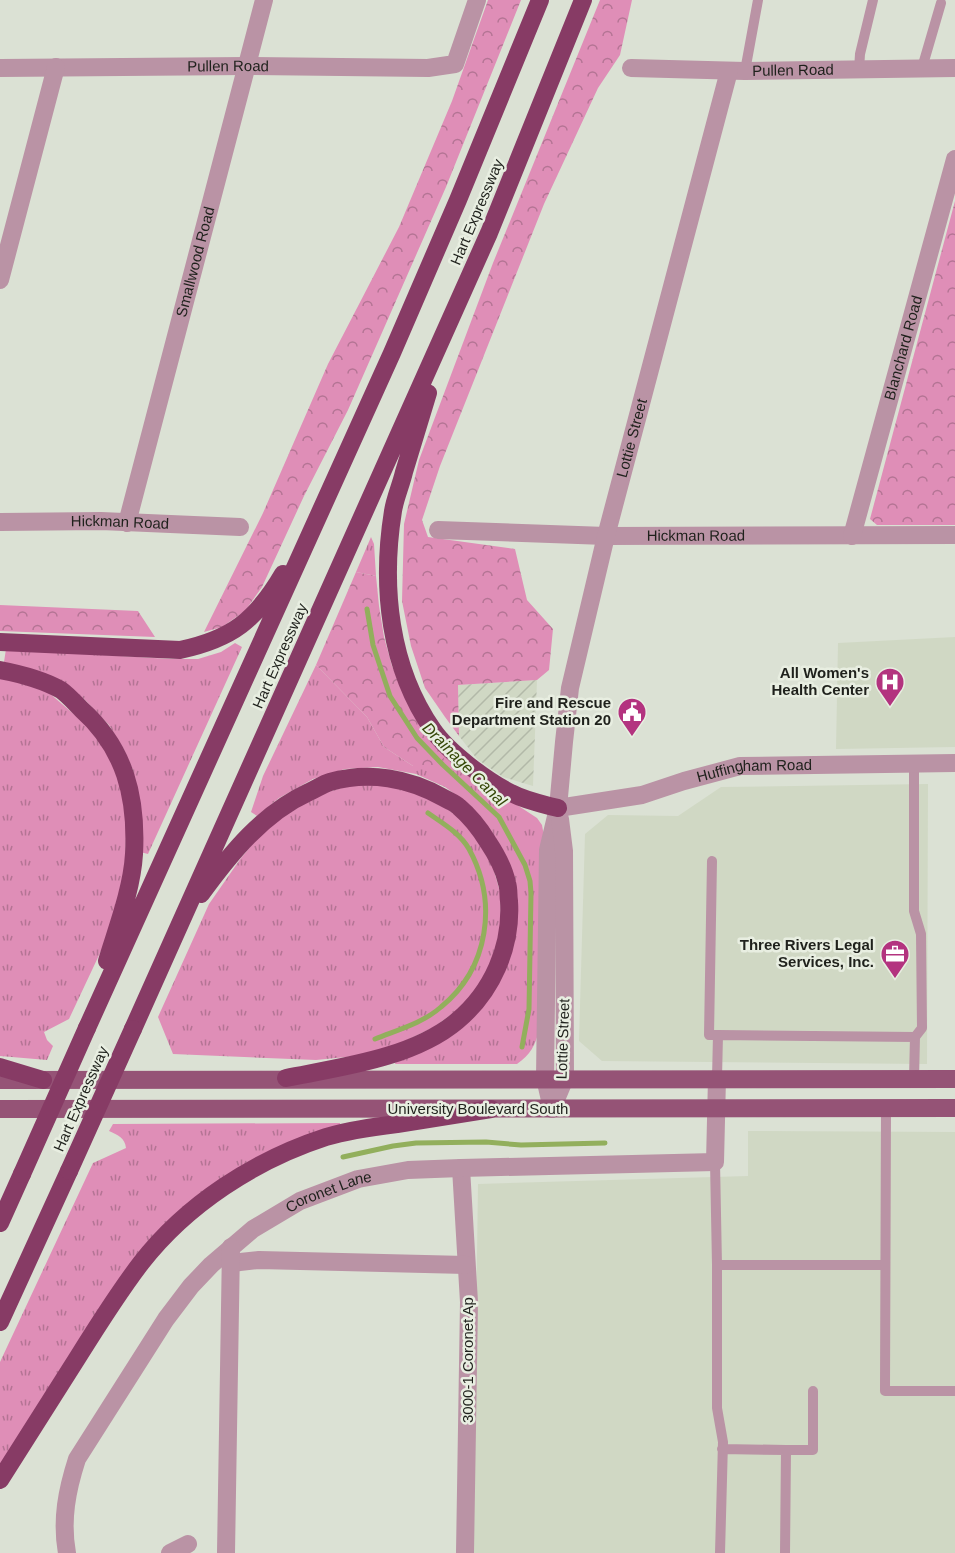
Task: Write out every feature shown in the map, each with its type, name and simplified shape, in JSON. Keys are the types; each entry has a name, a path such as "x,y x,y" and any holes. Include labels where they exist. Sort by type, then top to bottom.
{"highway":[{"name":"Hart Expressway","path":"0,1223 327,500 458,200 540,0"},
{"name":"Hart Expressway","path":"0,1322 489,233 583,0"},
{"path":"454,312 393,509 388,550 388,584 396,649 407,682 420,708 434,732 453,751 473,768 510,793 558,808"},
{"path":"0,642 180,650 224,637 243,624 262,606 327,500"},
{"path":"0,670 23,674 62,691 90,716 110,740 126,771 134,812 134,856 127,892 87,1028"},
{"path":"177,927 218,871 246,839 271,816 296,798 328,782 362,777 393,778 427,788 458,806 478,827 496,852 507,883 510,913 506,944 498,966 476,1003 456,1023 398,1053 286,1078"},
{"path":"0,1066 43,1080"},
{"path":"0,1480 119,1292 142,1261 189,1213 223,1187 258,1166 296,1148 328,1137 360,1129 491,1109"}],"main road":[{"name":"University Boulevard South","path":"0,1080 955,1079"},
{"name":"University Boulevard South","path":"0,1109 955,1108"}],"street":[{"name":"Smallwood Road","path":"128,523 264,0"},
{"name":"Pullen Road","path":"0,68 246,66 428,68 455,63 477,0"},
{"path":"0,280 56,67"},
{"name":"Pullen Road","path":"631,68 737,71 955,68"},
{"name":"Lottie Street","path":"552,1109 545,1078 548,850 558,808 570,688 606,536 737,71"},
{"name":"Blanchard Road","path":"852,536 955,159"},
{"name":"Hickman Road","path":"0,522 101,520 240,527"},
{"name":"Hickman Road","path":"438,530 606,536 955,535"},
{"name":"Huffingham Road","path":"558,808 642,795 740,765 955,763"},
{"name":"Lottie Street","path":"552,1109 565,1078 564,851 558,808"},
{"path":"715,1162 717,1078"},
{"name":"Coronet Lane","path":"67,1553 65,1506 70,1480 78,1459 166,1319 191,1286 231,1255 253,1229 300,1201 358,1179 408,1170 715,1162"},
{"name":"3000-1 Coronet Ap","path":"460,1168 470,1302 465,1553"},
{"path":"226,1553 231,1255 259,1260 466,1265"},
{"path":"170,1553 188,1544"}],"lane":[{"path":"737,71 758,0"},
{"path":"859,69 860,54 873,0"},
{"path":"922,68 941,3"},
{"path":"914,764 914,911 921,934 922,1028 915,1037 914,1079"},
{"path":"712,861 709,1035 915,1037"},
{"path":"717,1078 718,1035"},
{"path":"886,1108 885,1391 955,1391"},
{"path":"715,1162 717,1408 723,1449 720,1553"},
{"path":"717,1265 885,1265"},
{"path":"723,1449 813,1450 813,1391"},
{"path":"785,1553 786,1450"}],"shaded area":[{"path":"955,637 955,747 836,749 838,643"},
{"path":"537,680 533,786 503,777 477,759 459,736 458,685"},
{"path":"928,784 927,1064 602,1061 579,1041 585,834 608,815 678,816 721,787"},
{"path":"748,1131 955,1132 955,1553 473,1553 478,1184 748,1176"}],"green space":[{"path":"488,0 521,0 446,187 348,410 304,496 262,587 245,611 222,627 204,632 263,513 328,364 399,227 452,101"},
{"path":"600,0 632,0 620,55 598,88 544,204 440,466 422,520 428,537 515,549 527,600 553,629 549,670 537,680 458,685 459,736 425,688 411,646 402,601 404,524 419,460 493,263"},
{"path":"955,201 955,525 877,525 870,519"},
{"path":"371,537 374,544 376,576 356,572"},
{"path":"356,572 376,576 384,637 392,666 410,706 447,755 432,768 413,766 384,747 367,717 316,665"},
{"path":"0,605 138,611 155,637 0,631"},
{"path":"235,643 242,647 148,854 140,852 133,770 109,725 84,699 58,681 4,662 6,649 198,659 221,652"},
{"path":"316,665 367,717 384,747 413,766 447,755 458,766 537,818 542,825 544,836 539,1029 532,1049 517,1064 395,1064 396,1061 456,1033 516,923 470,805 445,787 416,774 378,767 345,769 313,779 279,798 257,816 251,812 263,776"},
{"path":"0,678 18,680 48,692 90,728 105,749 120,778 127,814 124,883 108,936 69,1019 44,1032 47,1040 53,1046 47,1060 0,1056"},
{"path":"382,784 411,791 442,805 467,824 492,864 500,892 501,920 496,951 485,978 464,1005 434,1027 399,1044 366,1055 316,1060 173,1054 158,1017 209,904 241,858 267,827 318,795 348,786"},
{"path":"340,1123 340,1126 172,1221 0,1470 0,1362 93,1163 126,1148 123,1139 109,1131 113,1124"}],"waterway":[{"name":"Drainage Canal","path":"367,609 373,645 390,696 417,738 499,817 525,865 531,893 529,1009 522,1047"},
{"path":"375,1039 418,1022 441,1007 470,973 479,954 484,933 486,912 484,891 469,849 456,833 428,813"},
{"name":"Drainage Canal","path":"343,1157 416,1143 486,1142 521,1145 605,1143"}],"place":[{"name":"All Women's Health Center","path":"890,708"},
{"name":"Fire and Rescue Department Station 20","path":"632,738"},
{"name":"Three Rivers Legal Services, Inc.","path":"895,980"}]}
